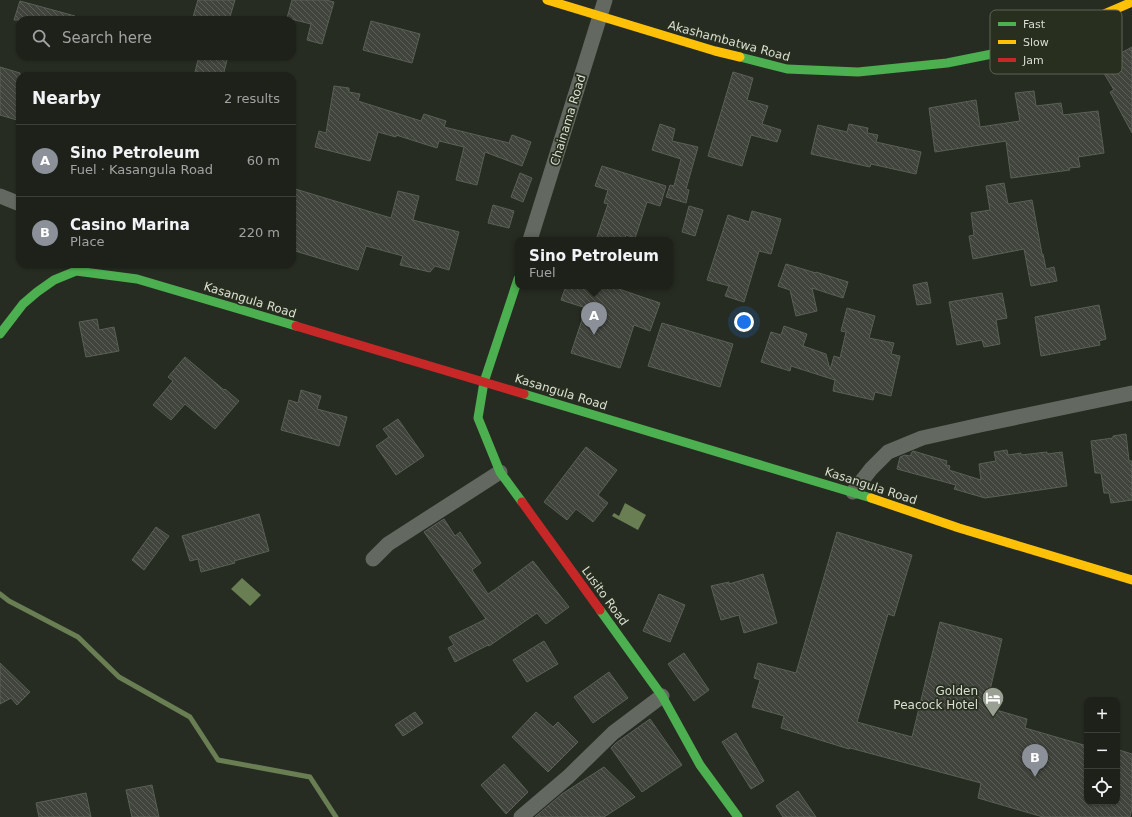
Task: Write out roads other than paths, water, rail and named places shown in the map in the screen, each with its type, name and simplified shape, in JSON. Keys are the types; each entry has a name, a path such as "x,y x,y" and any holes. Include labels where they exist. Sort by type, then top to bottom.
{"street":[{"name":"Akashambatwa Road","path":"547,0 715,51 787,70 858,72 947,63 990,54"},
{"name":"Chainama Road","path":"531,237 605,0"},
{"name":"Akashambatwa Road","path":"1113,10 1132,2"},
{"path":"0,196 16,202"},
{"name":"Kasangula Road","path":"0,334 23,304 54,280 75,268 137,279 853,492 959,528 1132,580"},
{"path":"484,382 515,288"},
{"name":"Lusito Road","path":"484,382 478,418 500,472 662,696 700,764 738,817"},
{"path":"853,492 871,469 888,452 922,438 1132,393"},
{"path":"373,559 388,544 500,472"},
{"path":"521,817 568,777 613,733 662,696"}],"waterway":[{"path":"0,594 9,601 78,637 119,677 190,717 218,760 310,777 336,817"}],"place":[{"name":"Sino Petroleum","path":"594,335"},
{"name":"Golden Peacock Hotel","path":"993,718"},
{"name":"Casino Marina","path":"1035,777"}]}
